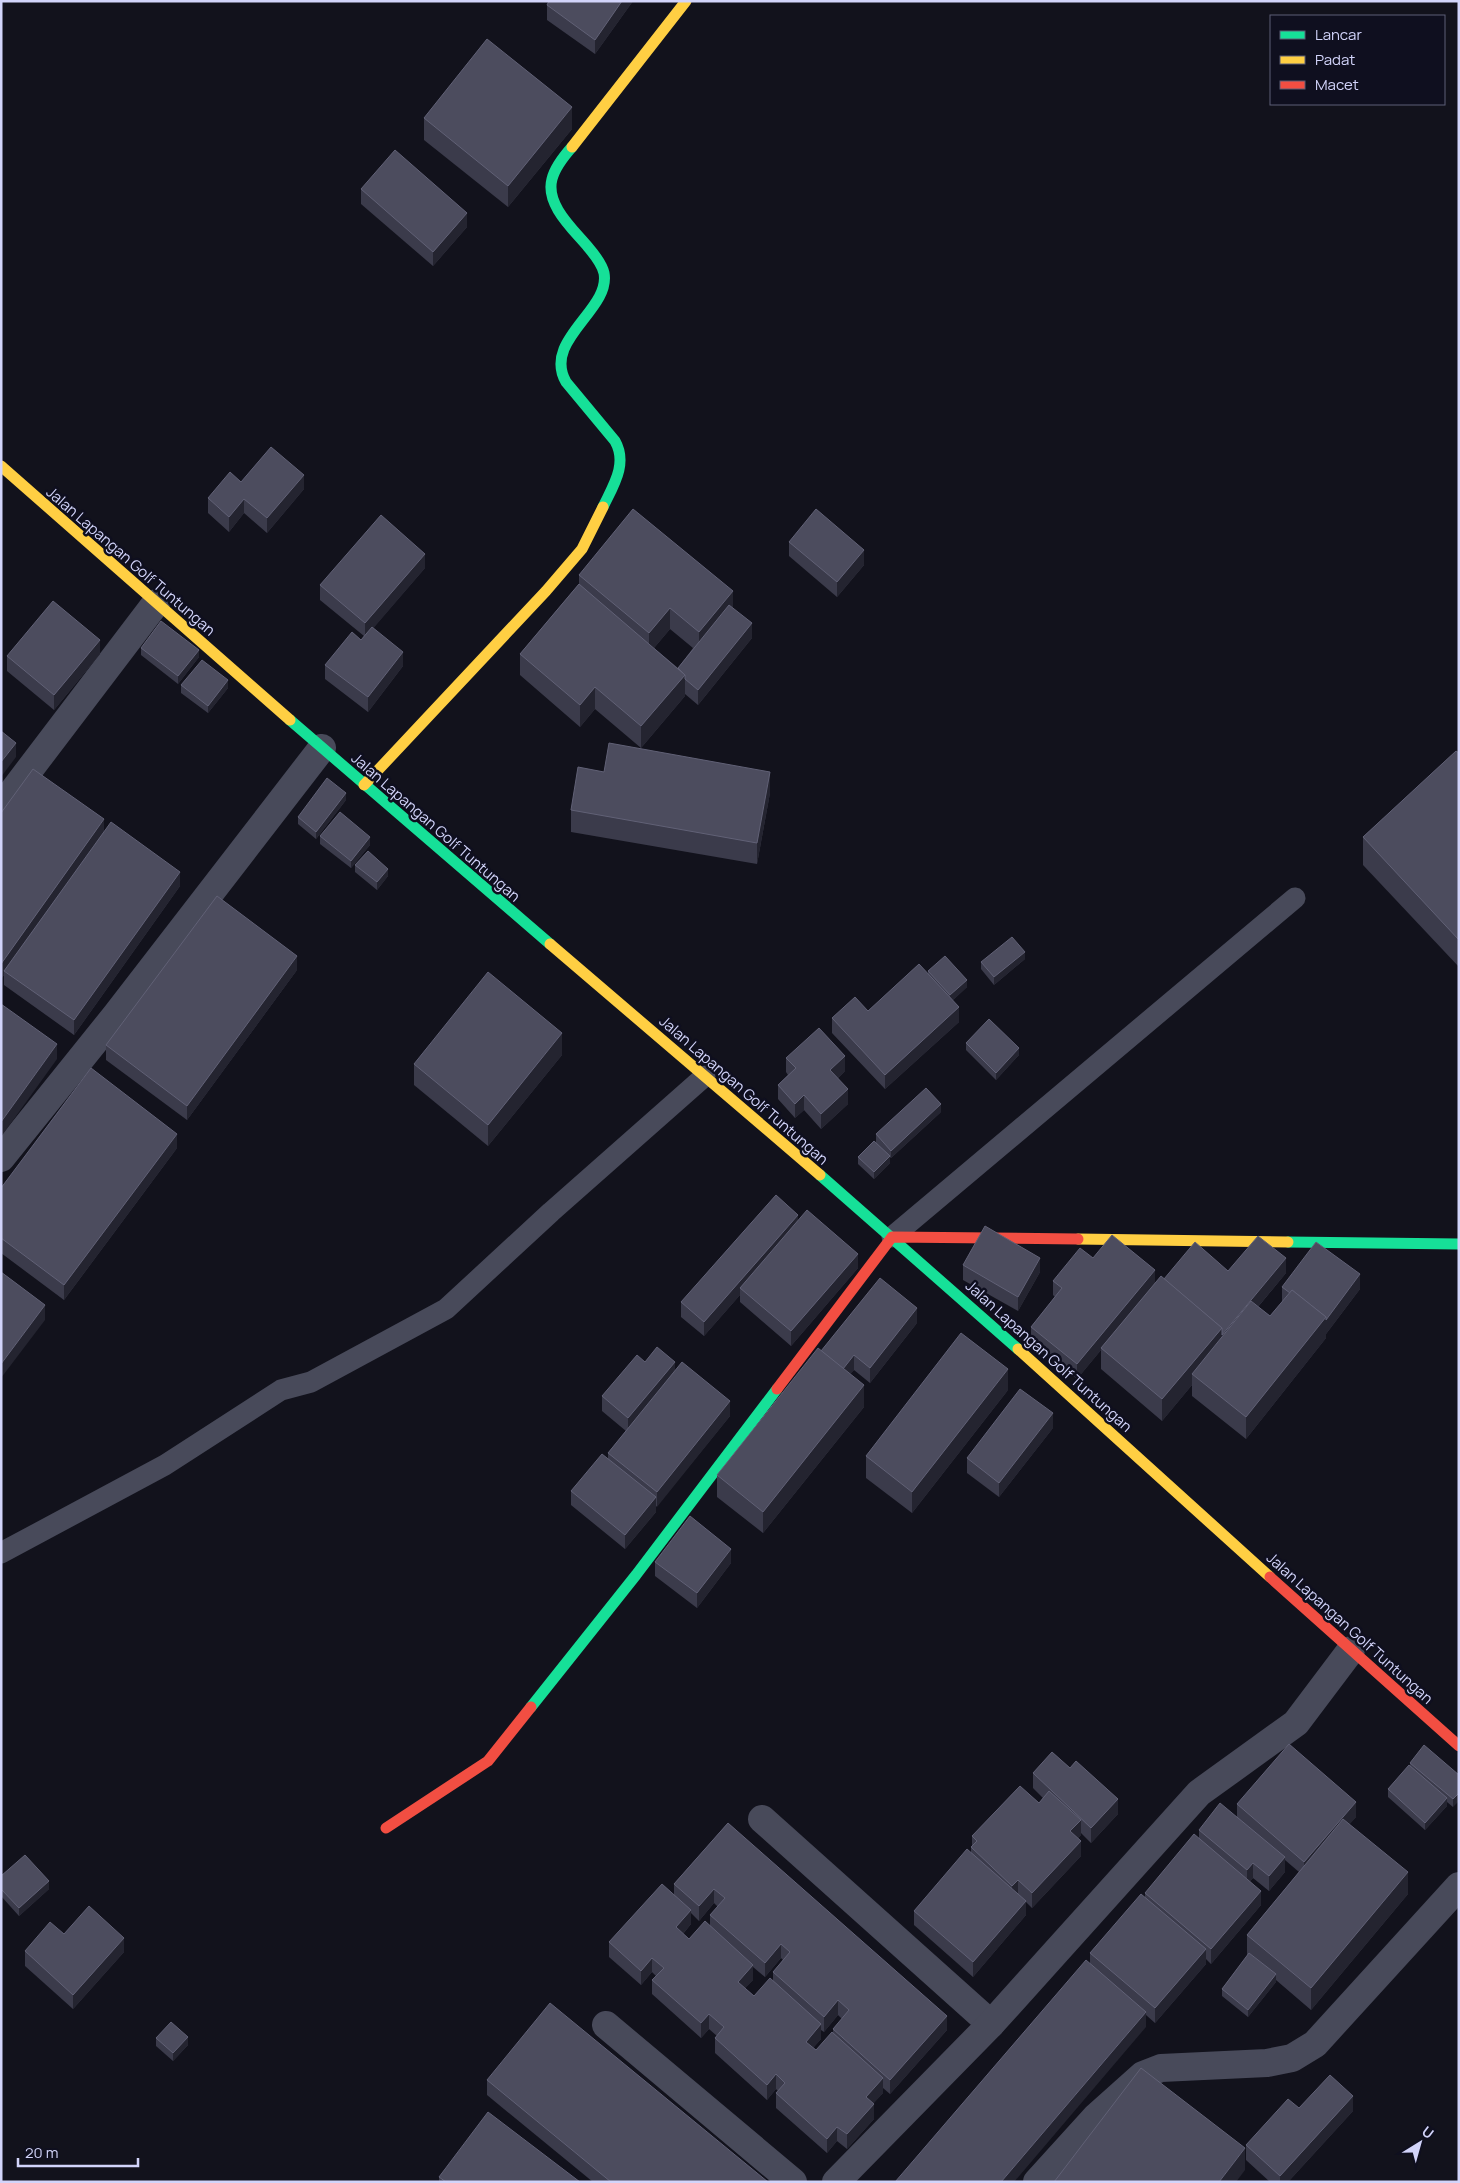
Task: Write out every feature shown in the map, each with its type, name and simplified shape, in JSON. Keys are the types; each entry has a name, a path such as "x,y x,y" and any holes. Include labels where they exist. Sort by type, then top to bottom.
{"street":[{"path":"364,785 546,591 582,548 618,476 621,459 620,450 615,441 562,375 560,359 565,346 599,296 604,276 596,256 556,207 551,182 562,159 686,1"},
{"name":"Jalan Lapangan Golf Tuntungan","path":"1,466 364,785 892,1236 1459,1746"},
{"path":"1,808 156,603"},
{"path":"1,1158 116,1015 322,748"},
{"path":"386,1828 488,1761 636,1575 892,1236 1459,1244"},
{"path":"836,2182 991,2024 1199,1793 1296,1723 1351,1650"},
{"path":"762,1819 991,2024"},
{"path":"1037,2182 1096,2116 1143,2075 1161,2068 1267,2063 1292,2058 1315,2044 1459,1886"},
{"path":"606,2025 793,2182"}],"lane":[{"path":"892,1236 1295,898"},
{"path":"1,1553 165,1465 281,1390 312,1382 446,1309 551,1212 705,1076"}],"building":[{"path":"549,1 622,1 595,40 547,5"},
{"path":"487,39 572,107 508,186 424,118"},
{"path":"395,150 467,213 433,252 361,189"},
{"path":"271,447 304,475 267,518 244,499 229,517 208,498 230,472 241,482"},
{"path":"633,509 733,591 699,632 670,608 649,633 579,575"},
{"path":"816,509 864,550 837,582 789,542"},
{"path":"381,515 425,554 365,623 320,585"},
{"path":"579,584 685,675 641,726 595,687 580,705 520,654"},
{"path":"53,601 100,640 54,695 7,656"},
{"path":"729,605 752,623 698,690 685,679 685,675 678,668"},
{"path":"161,621 199,650 178,676 141,648"},
{"path":"372,627 403,652 368,697 325,665 352,632 361,640"},
{"path":"202,660 228,680 208,706 181,685"},
{"path":"1,731 16,743 1,762"},
{"path":"609,743 770,772 757,843 571,810 578,767 604,772"},
{"path":"1456,751 1459,753 1459,940 1363,837"},
{"path":"33,769 104,819 1,964 1,813"},
{"path":"327,778 346,793 316,832 298,817"},
{"path":"340,812 370,837 351,861 320,836"},
{"path":"111,822 180,872 74,1020 4,971"},
{"path":"368,851 388,869 377,882 355,865"},
{"path":"217,896 297,956 187,1106 106,1045"},
{"path":"1012,937 1025,952 994,977 981,962"},
{"path":"945,956 967,980 950,995 928,971"},
{"path":"919,964 959,1007 885,1075 832,1018 855,997 868,1011"},
{"path":"488,972 562,1033 488,1125 414,1064"},
{"path":"1,1004 57,1044 1,1122"},
{"path":"989,1019 1019,1048 996,1073 966,1043"},
{"path":"819,1028 845,1056 830,1070 848,1089 821,1114 804,1095 795,1104 778,1085 796,1068 786,1058"},
{"path":"91,1068 177,1134 64,1285 1,1238 1,1188"},
{"path":"926,1088 941,1104 891,1151 876,1134"},
{"path":"874,1141 890,1156 874,1172 858,1157"},
{"path":"776,1195 798,1215 704,1322 681,1302"},
{"path":"807,1210 858,1254 791,1331 740,1288"},
{"path":"985,1226 1040,1258 1018,1297 963,1265"},
{"path":"1112,1235 1155,1270 1077,1364 1031,1327 1062,1288 1053,1281 1080,1248 1093,1258"},
{"path":"1258,1236 1286,1258 1222,1335 1222,1328 1164,1279 1195,1242 1228,1271"},
{"path":"1316,1242 1360,1274 1326,1320 1326,1317 1292,1290 1290,1293 1282,1287"},
{"path":"1,1272 45,1305 1,1364"},
{"path":"1161,1276 1222,1328 1162,1399 1101,1348"},
{"path":"880,1278 917,1308 870,1368 854,1355 843,1369 821,1351"},
{"path":"1292,1290 1326,1317 1246,1417 1192,1374 1251,1301 1270,1316"},
{"path":"961,1333 1008,1369 912,1492 866,1456"},
{"path":"657,1347 675,1362 628,1418 602,1396 637,1355 645,1362"},
{"path":"818,1348 864,1385 763,1512 717,1475"},
{"path":"682,1362 730,1401 657,1492 608,1453"},
{"path":"1020,1389 1053,1413 999,1483 967,1458"},
{"path":"602,1454 656,1497 625,1535 571,1491"},
{"path":"690,1516 731,1549 697,1593 655,1562"},
{"path":"1289,1744 1356,1802 1304,1862 1237,1804"},
{"path":"1424,1745 1459,1775 1459,1793 1453,1799 1410,1763"},
{"path":"1052,1752 1070,1768 1076,1761 1118,1799 1091,1828 1033,1773"},
{"path":"1409,1765 1447,1798 1425,1823 1388,1789"},
{"path":"1020,1786 1039,1803 1049,1791 1081,1820 1070,1831 1081,1841 1032,1893 1018,1880 1012,1886 971,1847 977,1841 972,1836"},
{"path":"1220,1803 1285,1857 1269,1876 1253,1863 1247,1870 1199,1830"},
{"path":"1343,1819 1408,1872 1311,1988 1247,1935"},
{"path":"728,1823 947,2016 890,2080 833,2029 849,2010 838,2000 824,2017 773,1972 790,1952 781,1944 765,1963 710,1915 725,1898 714,1889 699,1906 674,1884"},
{"path":"1194,1834 1261,1891 1211,1949 1145,1893"},
{"path":"967,1849 1026,1901 973,1962 914,1911"},
{"path":"25,1855 49,1881 19,1908 1,1889 1,1876"},
{"path":"662,1884 691,1910 676,1927 689,1939 705,1921 753,1965 738,1982 754,1996 770,1978 821,2024 806,2042 816,2050 832,2032 883,2078 866,2097 874,2104 847,2134 837,2127 827,2139 776,2093 785,2083 776,2074 767,2085 715,2038 724,2027 709,2014 701,2023 652,1980 664,1968 652,1958 641,1971 609,1942"},
{"path":"1141,1894 1206,1949 1155,2008 1090,1953"},
{"path":"89,1906 124,1938 73,1995 25,1951 50,1922 64,1934"},
{"path":"1249,1953 1276,1974 1248,2010 1222,1989"},
{"path":"1086,1960 1146,2012 1001,2182 895,2182"},
{"path":"550,2003 768,2182 611,2182 487,2080"},
{"path":"171,2022 188,2037 173,2053 156,2038"},
{"path":"1141,2068 1245,2148 1219,2182 1054,2182"},
{"path":"1330,2075 1353,2096 1280,2176 1246,2145 1288,2099 1299,2108"},
{"path":"488,2112 580,2182 446,2182 439,2177"}],"traffic: fast":[{"path":"572,147 560,162 553,175 551,189 553,198 562,216 600,263 604,273 603,287 598,300 569,339 563,352 561,367 566,382 615,441 619,450 620,466 618,475 603,507"},
{"path":"290,720 550,944"},
{"path":"820,1175 1018,1349"},
{"path":"1288,1242 1459,1244"},
{"path":"531,1707 636,1575 777,1389"}],"traffic: slow":[{"path":"572,147 686,1"},
{"path":"1,466 290,720"},
{"path":"364,785 546,591 582,549 603,507"},
{"path":"550,944 820,1175"},
{"path":"1078,1239 1288,1242"},
{"path":"1018,1349 1270,1577"}],"traffic: jam":[{"path":"777,1389 892,1237 1078,1239"},
{"path":"1270,1577 1459,1746"},
{"path":"386,1828 488,1761 531,1707"}]}
